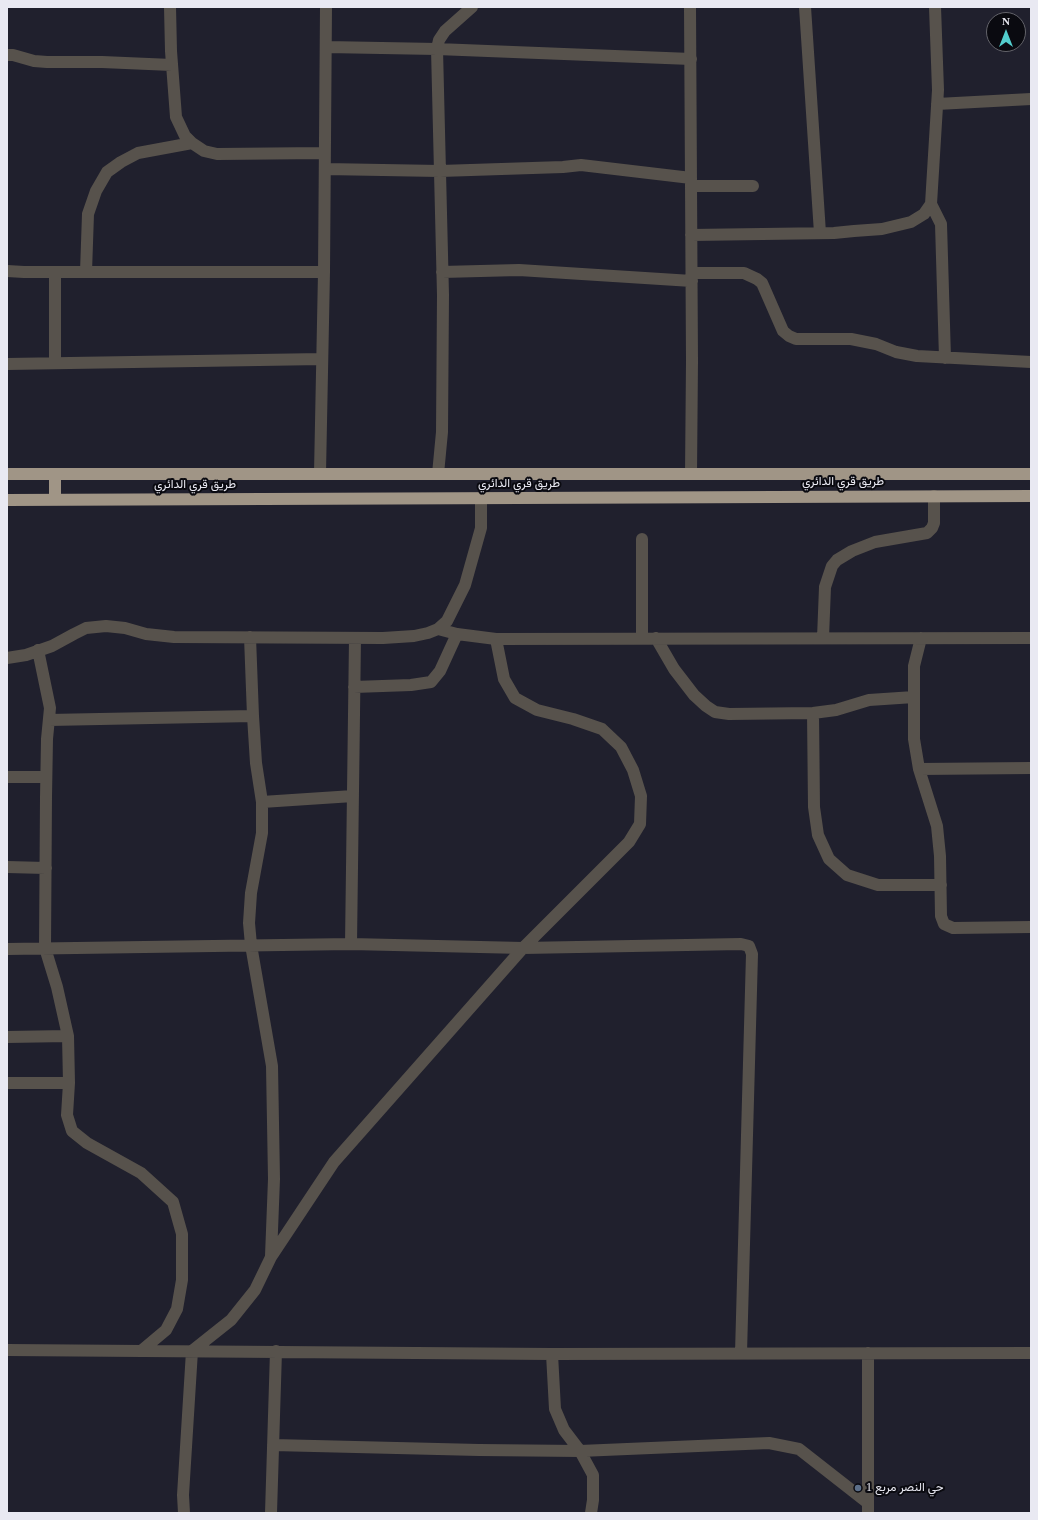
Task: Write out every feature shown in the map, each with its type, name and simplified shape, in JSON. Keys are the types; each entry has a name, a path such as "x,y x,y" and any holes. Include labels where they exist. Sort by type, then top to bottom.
{"highway":[{"name":"طريق قري الدائري","path":"7,474 1031,474"},
{"path":"55,474 55,500"},
{"name":"طريق قري الدائري","path":"7,500 1031,496"}],"street":[{"path":"170,7 176,117 179,127 192,143 204,150 217,154 324,153"},
{"path":"320,473 324,272 326,7"},
{"path":"438,474 442,432 442,272 437,49 439,40 445,31 472,7"},
{"path":"690,7 692,235 691,474"},
{"path":"805,7 820,233"},
{"path":"935,7 938,90 931,204 941,224 945,358"},
{"path":"326,47 437,49 690,59"},
{"path":"7,55 41,61 172,65"},
{"path":"937,104 1031,99"},
{"path":"86,272 88,214 96,191 107,172 121,162 138,153 192,143"},
{"path":"325,169 440,171 563,167 581,165 691,182 752,186"},
{"path":"692,235 820,233 882,229 911,222 924,214 931,204"},
{"path":"442,272 519,270 692,277 744,273 762,283 783,331 796,339 851,339 876,344 896,352 945,358 1031,362"},
{"path":"7,271 324,272"},
{"path":"55,272 55,363"},
{"path":"7,364 322,359"},
{"path":"823,638 825,587 832,566 837,560 852,551 875,542 927,533 932,528 934,523 934,496"},
{"path":"7,658 26,655 52,646 86,628 106,626 125,628 146,634 174,637 354,638 414,636 428,633 438,629 447,621 465,586 481,528 481,498"},
{"path":"642,539 642,638"},
{"path":"438,629 456,634 496,639 1031,638"},
{"path":"354,687 411,686 431,682 440,671 456,634"},
{"path":"250,637 252,716 256,763 262,802 262,833 251,893 249,923 251,945 272,1066 274,1179 271,1257"},
{"path":"351,944 354,638"},
{"path":"656,638 674,668 694,695 715,712 729,714 813,713 836,710 869,700 914,697"},
{"path":"921,638 914,666 914,732 918,769 937,826 940,856 941,916 944,924 952,928 1031,926"},
{"path":"184,1513 183,1495 192,1351 231,1320 255,1290 271,1257 334,1162 523,948 630,842 640,824 641,796 633,770 621,746 602,729 573,719 537,710 515,698 504,678 496,639"},
{"path":"38,650 50,708 46,777 45,948 57,987 68,1036 69,1083 67,1115 72,1131 87,1143 141,1173 172,1202 182,1234 182,1280 177,1309 166,1330 141,1351"},
{"path":"813,713 814,807 818,835 829,859 847,875 878,885 940,885"},
{"path":"49,720 252,716"},
{"path":"918,769 1031,768"},
{"path":"7,777 46,777"},
{"path":"262,802 353,796"},
{"path":"7,867 46,868"},
{"path":"7,949 351,944 523,948 741,944 749,946 752,954 741,1353"},
{"path":"7,1037 68,1036"},
{"path":"7,1083 69,1083"},
{"path":"7,1350 552,1354 1031,1353"},
{"path":"271,1513 276,1351"},
{"path":"868,1353 868,1508"},
{"path":"552,1354 556,1409 564,1430 580,1451 593,1475 593,1500 591,1513"},
{"path":"273,1445 580,1451 769,1443 799,1449 868,1508"}],"place":[{"name":"حي النصر مربع 1","path":"858,1488"}]}
